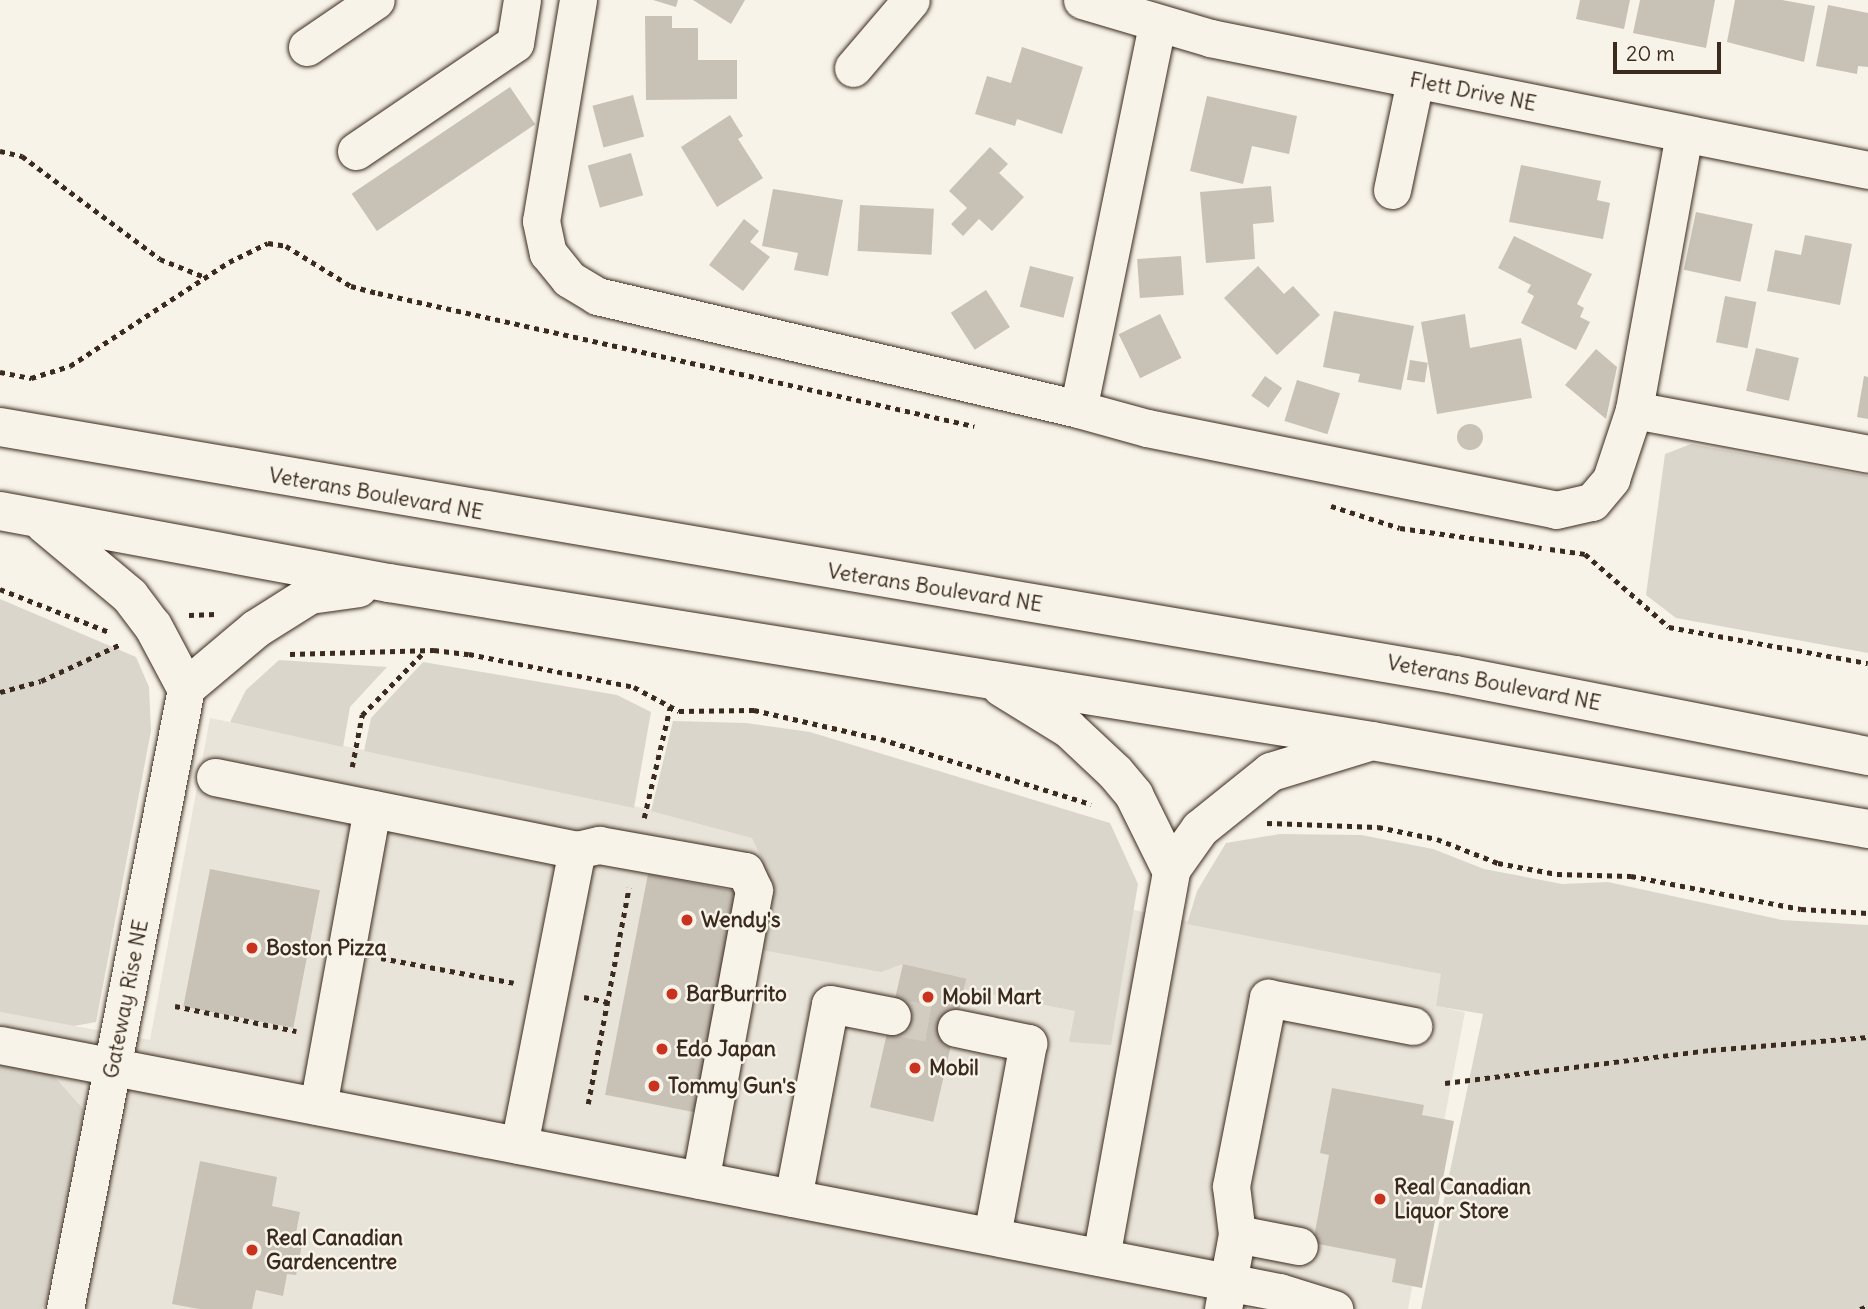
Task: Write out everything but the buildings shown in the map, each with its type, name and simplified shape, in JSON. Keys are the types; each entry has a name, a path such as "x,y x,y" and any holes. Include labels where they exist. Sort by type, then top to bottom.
{"main road":[{"name":"Veterans Boulevard NE","path":"0,427 1455,675 1868,756"},
{"path":"0,511 389,583 1372,741 1868,828"},
{"path":"37,519 104,569 130,596 153,626 186,688 256,629 310,595 389,583"},
{"path":"988,679 1069,729 1115,772 1133,795 1171,870 1200,829 1271,772 1372,741"}],"street":[{"path":"307,47 376,0"},
{"path":"356,151 515,43 522,0"},
{"path":"578,0 541,221 548,253 569,279 597,296 1147,428 1556,510 1592,502 1611,479 1634,410 1684,134"},
{"path":"853,68 911,0"},
{"name":"Flett Drive NE","path":"1082,0 1157,25 1415,81 1868,170"},
{"path":"1078,410 1157,25"},
{"path":"1392,190 1415,81"},
{"path":"1634,410 1868,454"},
{"name":"Gateway Rise NE","path":"65,1309 186,688"},
{"path":"215,777 576,850 599,845 745,871 754,890 700,1180"},
{"path":"318,1106 372,809"},
{"path":"519,1145 576,850"},
{"path":"1101,1257 1171,870"},
{"path":"1225,1296 1237,1234 1231,1186 1268,998 1413,1026"},
{"path":"793,1198 830,1004 892,1016"},
{"path":"956,1028 1028,1043 992,1236"},
{"path":"0,1045 1101,1257 1225,1296 1317,1300 1334,1309"},
{"path":"1237,1234 1299,1246"}],"path":[{"path":"0,151 22,156 160,259 206,277"},
{"path":"0,372 31,378 70,366 252,248 268,243 286,246 351,286 978,427"},
{"path":"1318,503 1400,528 1585,554 1669,628 1868,663"},
{"path":"0,589 129,640 41,681 0,692"},
{"path":"362,715 425,650"},
{"path":"285,654 425,650 469,654 634,687 670,707 696,712 754,709 881,738 1099,807"},
{"path":"587,1104 636,851 670,707"},
{"path":"1261,824 1378,827 1437,839 1497,863 1558,874 1609,873 1801,909 1868,913"},
{"path":"346,951 607,1002"},
{"path":"175,1006 300,1032"},
{"path":"1445,1083 1711,1050 1868,1037"},
{"path":"1860,1309 1868,1306"}],"shaded area":[{"path":"1691,444 1868,476 1868,653 1676,618 1646,595 1665,454"},
{"path":"0,599 136,657 149,687 151,731 96,1022 74,1026 0,1012"},
{"path":"279,660 387,667 350,707 343,747 230,722 246,690"},
{"path":"423,662 617,695 651,712 634,808 364,751 371,718"},
{"path":"210,718 1442,974 1436,1006 1465,1012 1408,1309 0,1309 0,1012 150,1040"},
{"path":"673,721 746,723 810,732 1110,823 1138,884 1111,1045 1069,1042 1075,1011 964,989 965,978 903,964 881,972 757,949 767,901 763,861 752,838 651,811"},
{"path":"1280,834 1361,835 1433,849 1484,869 1562,884 1608,882 1782,920 1868,925 1868,1309 1421,1309 1483,1014 1436,1006 1441,974 1187,924 1197,891 1226,843"},
{"path":"0,1063 51,1073 84,1110 46,1303 41,1309 0,1309"}],"tunnel":[{"path":"892,1016 956,1028"}],"place":[{"name":"Wendy's","path":"687,920"},
{"name":"Boston Pizza","path":"252,948"},
{"name":"BarBurrito","path":"672,994"},
{"name":"Mobil Mart","path":"928,997"},
{"name":"Edo Japan","path":"662,1049"},
{"name":"Mobil","path":"915,1068"},
{"name":"Tommy Gun's","path":"654,1086"},
{"name":"Real Canadian Liquor Store","path":"1380,1199"},
{"name":"Real Canadian Gardencentre","path":"252,1250"}]}
